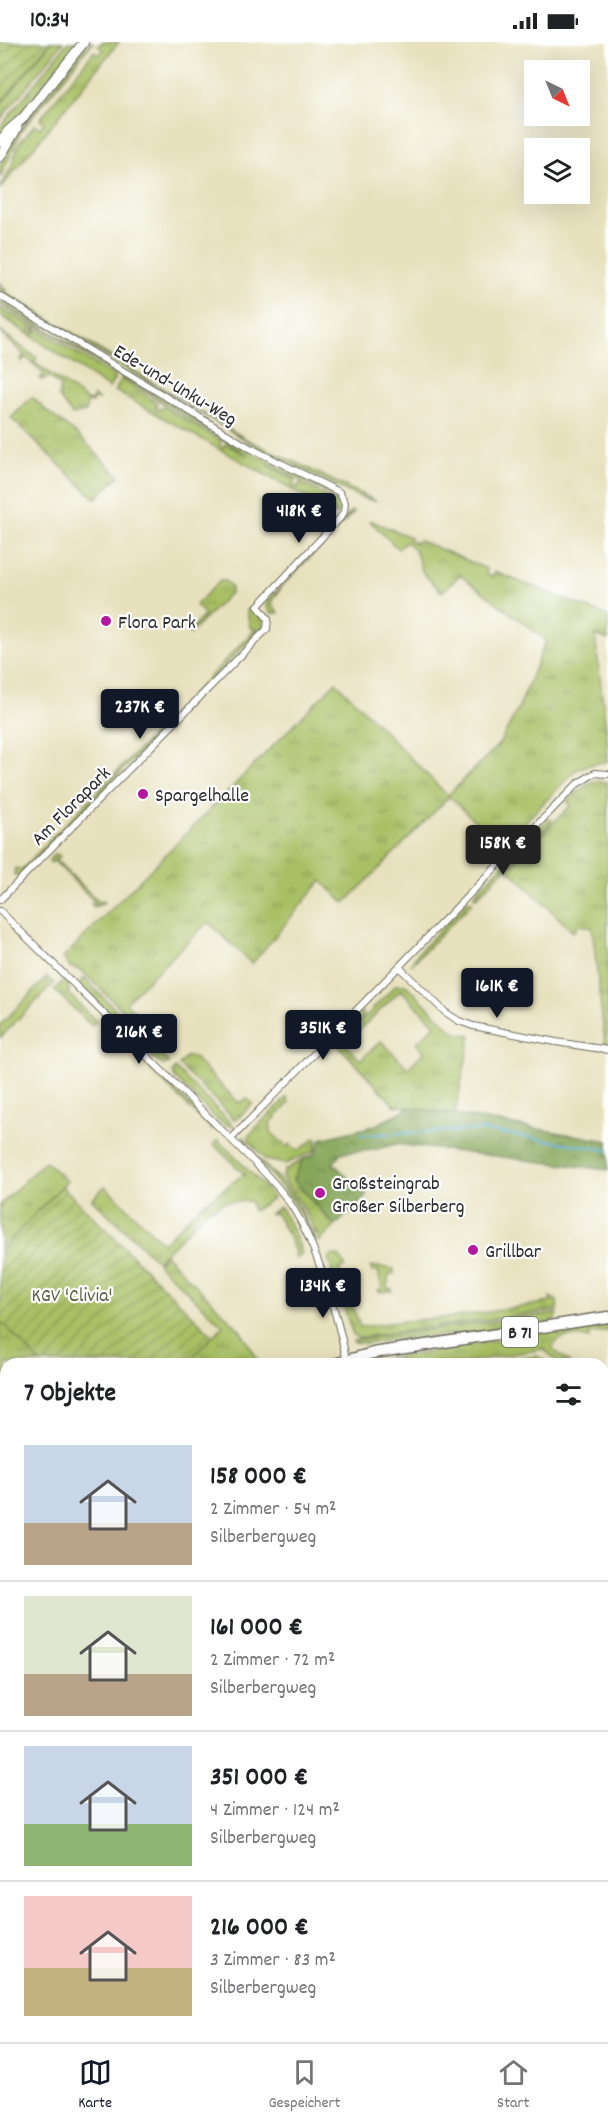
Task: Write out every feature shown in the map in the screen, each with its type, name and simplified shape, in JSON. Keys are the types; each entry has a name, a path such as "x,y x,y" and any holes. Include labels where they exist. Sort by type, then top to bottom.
{"main road":[{"path":"0,157 23,118 84,42"},
{"path":"0,142 8,131 23,118"},
{"name":"B 71","path":"359,1358 373,1353 608,1317"}],"street":[{"name":"Ede-und-Unku-Weg","path":"0,296 244,444 339,492"},
{"name":"Am Florapark","path":"0,900 267,629 268,619 258,606 340,518 344,512 345,503 344,497 339,492"},
{"path":"231,1139 580,782 598,772 608,774"},
{"path":"0,911 273,1182 297,1215 321,1272 346,1358"},
{"path":"399,967 448,1014 464,1024 608,1050"}],"green space":[{"path":"0,42 50,42 0,104"},
{"path":"51,42 63,42 0,120 0,105"},
{"path":"68,42 79,42 0,138 0,127"},
{"path":"89,42 93,42 21,131 0,178 0,165 16,134"},
{"path":"102,42 119,42 0,189 12,165 19,143 35,124 40,128 44,123 40,119 94,51 99,55 103,50 98,46"},
{"path":"0,283 8,294 246,439 376,501 346,491 267,453 0,293"},
{"path":"0,301 116,371 117,374 38,326 34,331 35,325 0,304"},
{"path":"0,308 32,326 30,331 34,334 37,329 116,377 109,388 0,315"},
{"path":"0,331 37,358 34,362 87,400 91,401 94,396 100,400 93,399 92,403 87,402 86,412 72,415 58,396 61,387 50,377 41,380 44,374 26,357 22,361 24,355"},
{"path":"121,377 125,377 256,455 333,492 339,498 267,465 295,480 293,486 297,488 300,483 340,503 337,515 115,391 121,379 157,403 156,408 160,410 163,406 221,441 220,446 223,448 225,444 248,455"},
{"path":"32,397 77,434 119,476 95,499 11,418"},
{"path":"352,511 354,512 282,586 271,604 279,613 271,613 266,605 270,598"},
{"path":"369,520 410,537 409,540 416,543 419,540 487,569 486,574 492,577 495,572 608,616 608,640 595,635 608,761 576,770 501,847 448,795 500,743 520,705 546,640 460,575 442,592 423,573 415,550 406,542 398,549"},
{"path":"219,581 225,581 231,586 231,592 190,634 188,632 205,615 196,605"},
{"path":"252,607 263,618 264,625 261,629 22,873 14,875 15,868 22,869 256,629 250,628 247,610"},
{"path":"336,682 449,797 345,903 321,881 252,964 208,922 127,1001 128,1005 172,1049 168,1054 81,970 70,967 63,958"},
{"path":"597,781 608,782 608,1045 605,1045 592,927 579,925 573,932 508,869 571,805 567,801 584,787"},
{"path":"550,819 552,821 548,826 476,898 474,897 475,893"},
{"path":"54,854 60,857 55,859 99,902 104,901 103,904 94,907 91,904 96,903 54,861 50,863 49,860"},
{"path":"470,901 472,903 411,965 418,953"},
{"path":"47,977 54,983 0,1038 0,1025"},
{"path":"84,978 169,1063 163,1065 158,1062 80,985"},
{"path":"64,980 69,986 69,994 96,1021 92,1026 54,990"},
{"path":"396,985 406,985 451,1029 459,1034 471,1035 455,1115 394,1105 338,1045","holes":["401,990 435,1025 416,1043 424,1052 408,1068 381,1041 360,1060 345,1044"]},
{"path":"363,1012 364,1015 325,1054 324,1049 359,1013"},
{"path":"126,1041 212,1126 212,1130 123,1042"},
{"path":"186,1057 193,1057 239,1103 247,1099 253,1103 237,1119 234,1119 179,1065"},
{"path":"175,1068 234,1126 217,1120 175,1078 173,1073"},
{"path":"287,1097 289,1103 269,1125 272,1128 270,1131 287,1147 290,1144 298,1151 315,1138 317,1140 314,1151 285,1164 266,1160 248,1140 250,1134"},
{"path":"410,1107 608,1141 608,1170 396,1144 373,1150 339,1153 339,1157 333,1163 367,1196 335,1226 293,1179 303,1159 314,1154 321,1139 374,1126"},
{"path":"244,1136 251,1150 291,1193 316,1241 312,1239 299,1211 291,1200 246,1148 243,1143"},
{"path":"218,1140 273,1198 253,1211 250,1201 225,1202 208,1210 157,1261 92,1199 105,1186 163,1243 200,1206 244,1174 213,1144"},
{"path":"303,1159 293,1180 335,1226 320,1241 306,1212 282,1177 285,1170"},
{"path":"45,1161 67,1181 0,1251 0,1205"},
{"name":"KGV 'Clivia'","path":"62,1186 213,1336 191,1358 36,1358 0,1321 0,1251"},
{"path":"280,1207 302,1254 296,1259 282,1224 275,1213 269,1214"},
{"path":"165,1254 240,1330 257,1358 191,1358 223,1326 157,1263"},
{"path":"333,1255 339,1256 343,1261 345,1267 339,1269 360,1327 455,1317 551,1302 550,1297 557,1301 558,1310 358,1338 353,1335 328,1258"},
{"path":"370,1266 394,1269 394,1274 389,1274 387,1288 392,1291 377,1291 382,1288 378,1271 372,1272"},
{"path":"558,1313 556,1319 548,1323 476,1334 411,1337 366,1344 353,1342 354,1340"},
{"path":"0,1321 37,1358 0,1358"},
{"path":"594,1324 608,1324 608,1331 589,1334 590,1339 567,1337 558,1340 553,1349 564,1358 554,1358 543,1349 492,1358 392,1358"}],"waterway":[{"path":"361,1135 482,1130 608,1150"}],"place":[{"name":"Flora Park","path":"106,621"},
{"name":"Spargelhalle","path":"143,794"},
{"name":"Großsteingrab Großer Silberberg","path":"320,1193"},
{"name":"Grillbar","path":"473,1250"}]}
